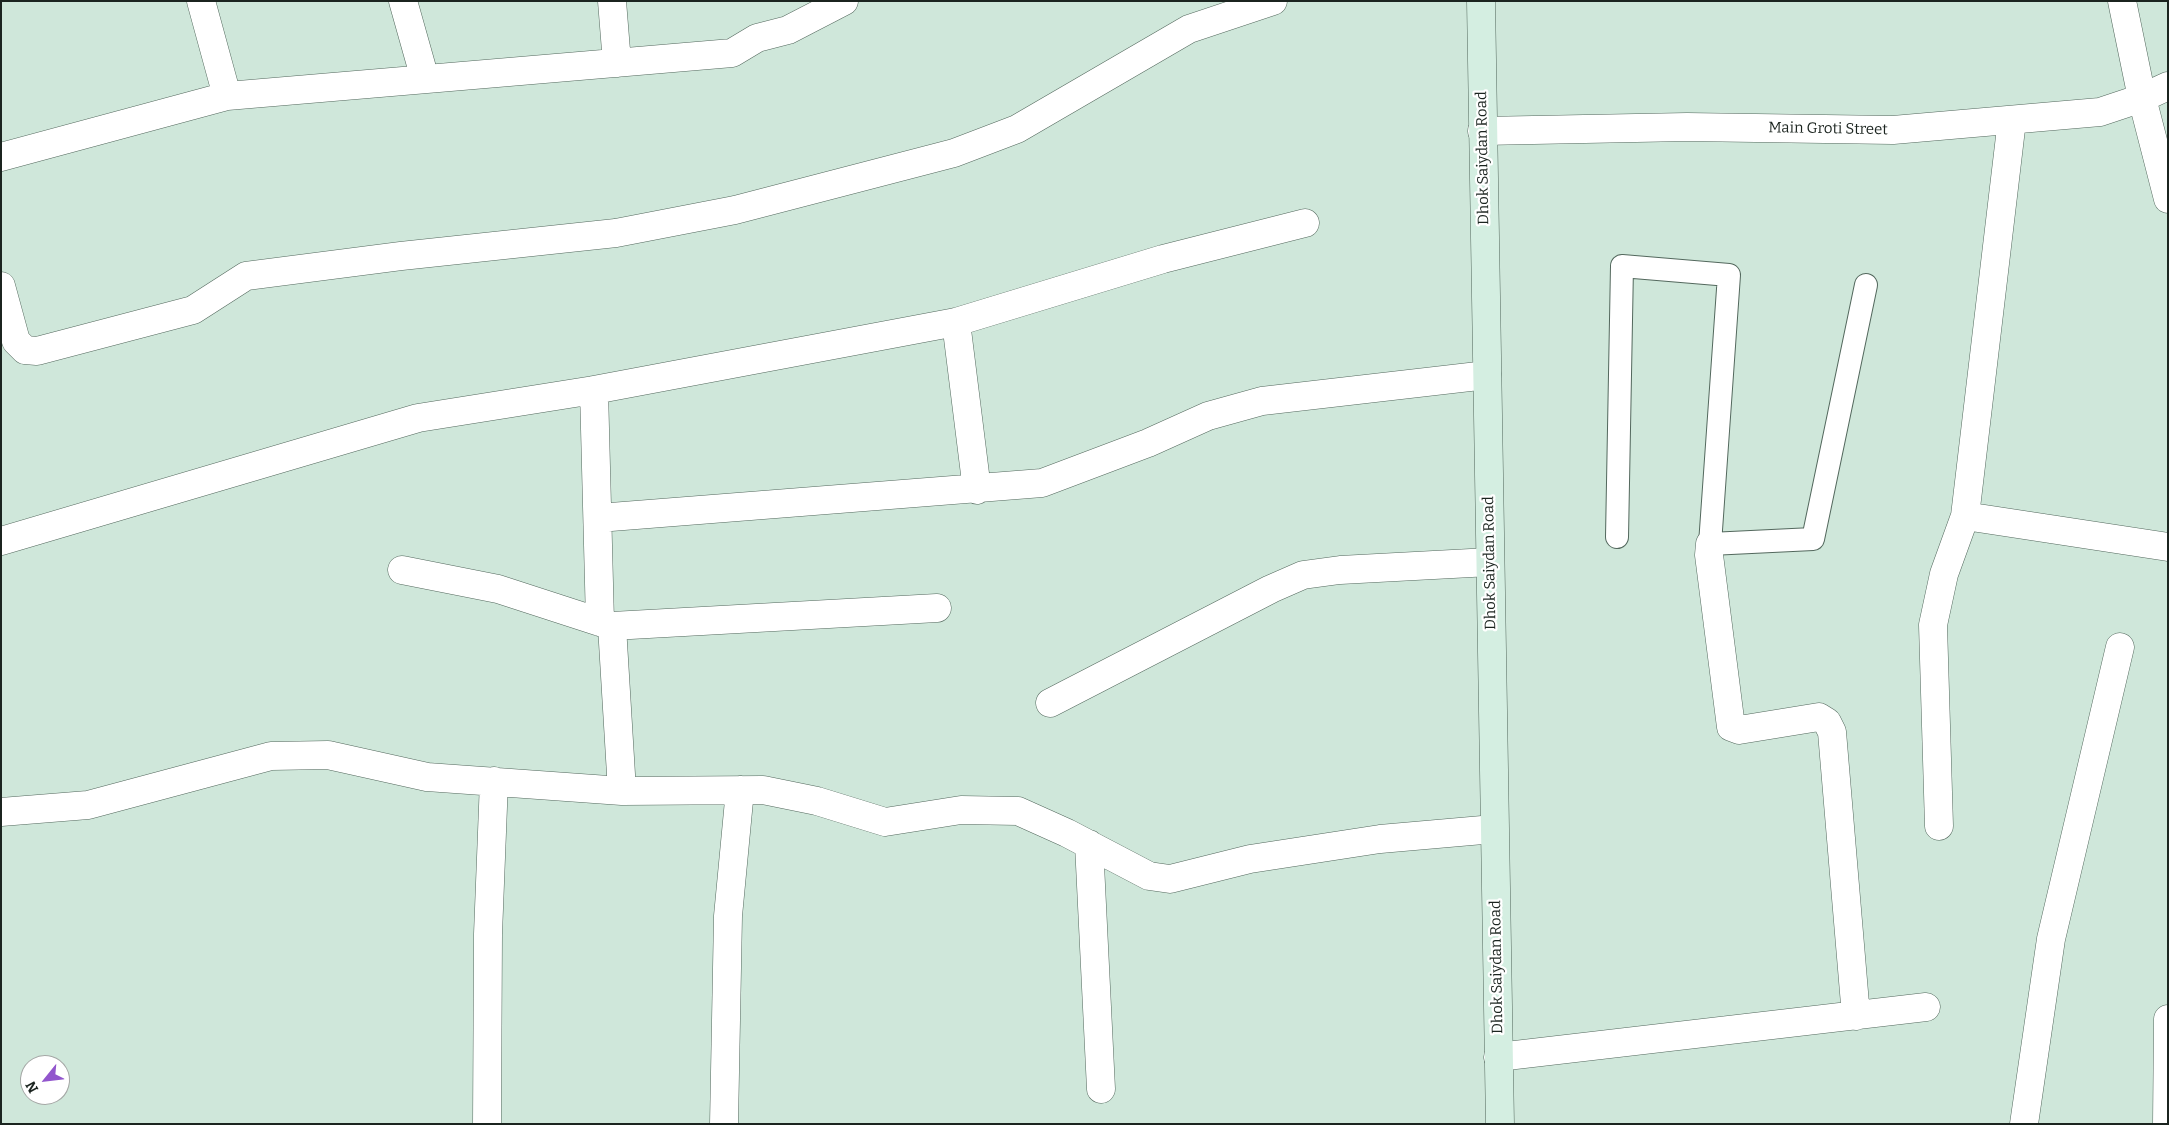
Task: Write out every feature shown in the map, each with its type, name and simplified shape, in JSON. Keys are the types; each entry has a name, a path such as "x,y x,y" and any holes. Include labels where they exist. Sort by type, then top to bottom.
{"main road":[{"name":"Dhok Saiydan Road","path":"1481,1 1500,1124"}],"street":[{"path":"201,1 227,96"},
{"path":"403,1 425,80"},
{"path":"612,1 617,63"},
{"path":"1,157 227,96 732,53 757,38 788,30 844,1"},
{"path":"1,286 16,341 24,350 37,351 193,310 246,276 401,256 616,233 735,210 954,153 1017,129 1189,29 1272,1"},
{"path":"2122,1 2142,98 2168,199"},
{"name":"Main Groti Street","path":"1482,131 1687,127 1893,130 2100,112 2142,98 2168,86"},
{"path":"1938,826 1933,625 1944,574 1965,516 2012,120"},
{"path":"1,541 418,418 594,390 956,322 1163,259 1305,223"},
{"path":"956,322 977,490"},
{"path":"598,518 1042,484 1148,443 1208,416 1262,401 1487,375"},
{"path":"594,390 598,518 622,791"},
{"path":"1965,516 2168,547"},
{"path":"1710,544 1710,564 1731,727 1739,730 1819,717 1827,722 1832,732 1856,1016"},
{"path":"1050,703 1271,589 1303,575 1340,570 1490,562"},
{"path":"402,570 498,589 606,624 937,608"},
{"path":"2024,1124 2051,939 2120,647"},
{"path":"1,812 88,805 271,756 328,755 428,777 622,791 763,790 817,801 885,822 961,810 1018,811 1089,844 1149,876 1170,879 1259,858 1380,839 1494,829"},
{"path":"487,1124 488,934 494,781"},
{"path":"724,1124 728,916 740,790"},
{"path":"1089,844 1101,1089"},
{"path":"1498,1057 1926,1008"},
{"path":"2168,1019 2168,1124"}],"lane":[{"path":"1617,537 1622,266 1728,275 1710,544 1813,539 1866,285"}]}
